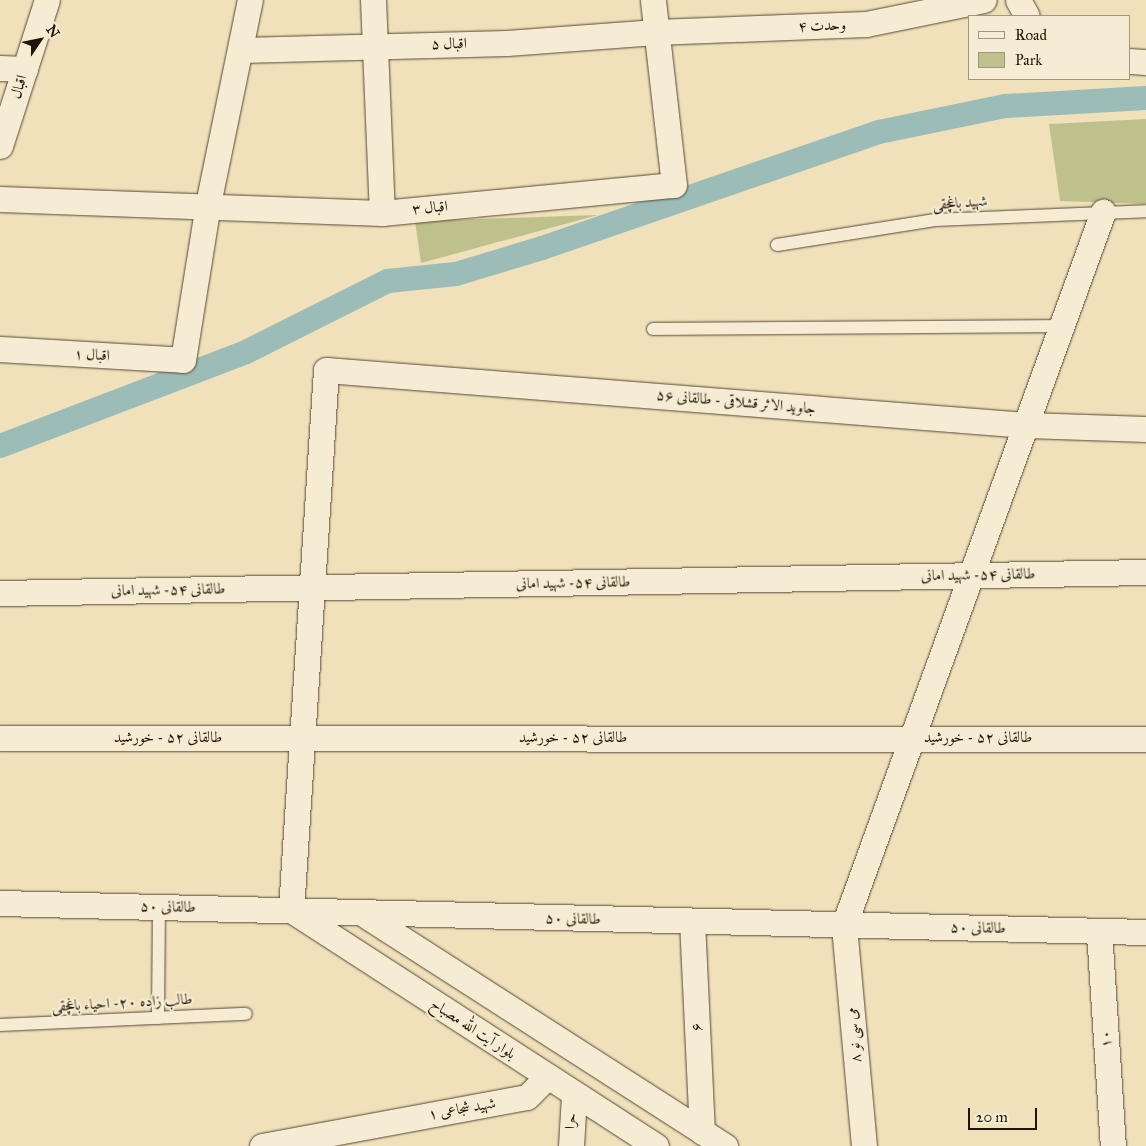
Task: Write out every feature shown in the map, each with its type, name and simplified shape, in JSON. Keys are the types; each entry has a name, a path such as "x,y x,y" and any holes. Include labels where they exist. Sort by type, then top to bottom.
{"street":[{"name":"اقبال","path":"0,146 47,0"},
{"path":"208,204 250,0"},
{"path":"373,0 382,213"},
{"name":"اقبال ۳","path":"0,199 208,204 382,213 674,185 653,0"},
{"name":"وحدت ۴","path":"656,32 866,24 984,0"},
{"path":"1018,0 1026,15"},
{"name":"اقبال ۵","path":"241,50 507,43 656,32"},
{"path":"1131,61 1146,62"},
{"path":"0,68 25,69"},
{"name":"اقبال ۱","path":"0,349 183,360 208,204"},
{"path":"844,924 1104,212"},
{"name":"جاوید الاثر قشلاقی - طالقانی ۵۶","path":"312,587 326,370 1026,425 1146,429"},
{"name":"طالقانی ۵۴- شهید امانی","path":"0,593 1146,572"},
{"path":"291,910 312,587"},
{"name":"طالقانی ۵۲ - خورشید","path":"0,738 1146,739"},
{"name":"طالقانی ۵۰","path":"0,903 291,910 365,915 1146,932"},
{"name":"بلوار آیت الله مصباح","path":"291,910 546,1078 656,1146"},
{"path":"365,915 725,1146"},
{"name":"۶","path":"692,921 702,1132"},
{"name":"۸ می سی نو","path":"844,924 864,1146"},
{"name":"۱۰","path":"1099,931 1113,1146"},
{"name":"شهید شجاعی ۱","path":"262,1146 372,1136 527,1097 546,1078"},
{"name":"حرا","path":"571,1146 574,1096"}],"lane":[{"name":"شهید باغچقی","path":"777,245 935,220 1146,211"},
{"path":"653,328 1062,326"},
{"path":"158,1018 159,906"},
{"name":"طالب زاده ۲۰- احیاء باغچقی","path":"0,1025 246,1014"}],"green space":[{"path":"1146,119 1146,204 1060,201 1049,124"},
{"path":"598,215 421,263 415,221"}],"waterway":[{"path":"0,446 246,352 388,281 456,274 542,248 879,132 1006,106 1146,98"}]}
